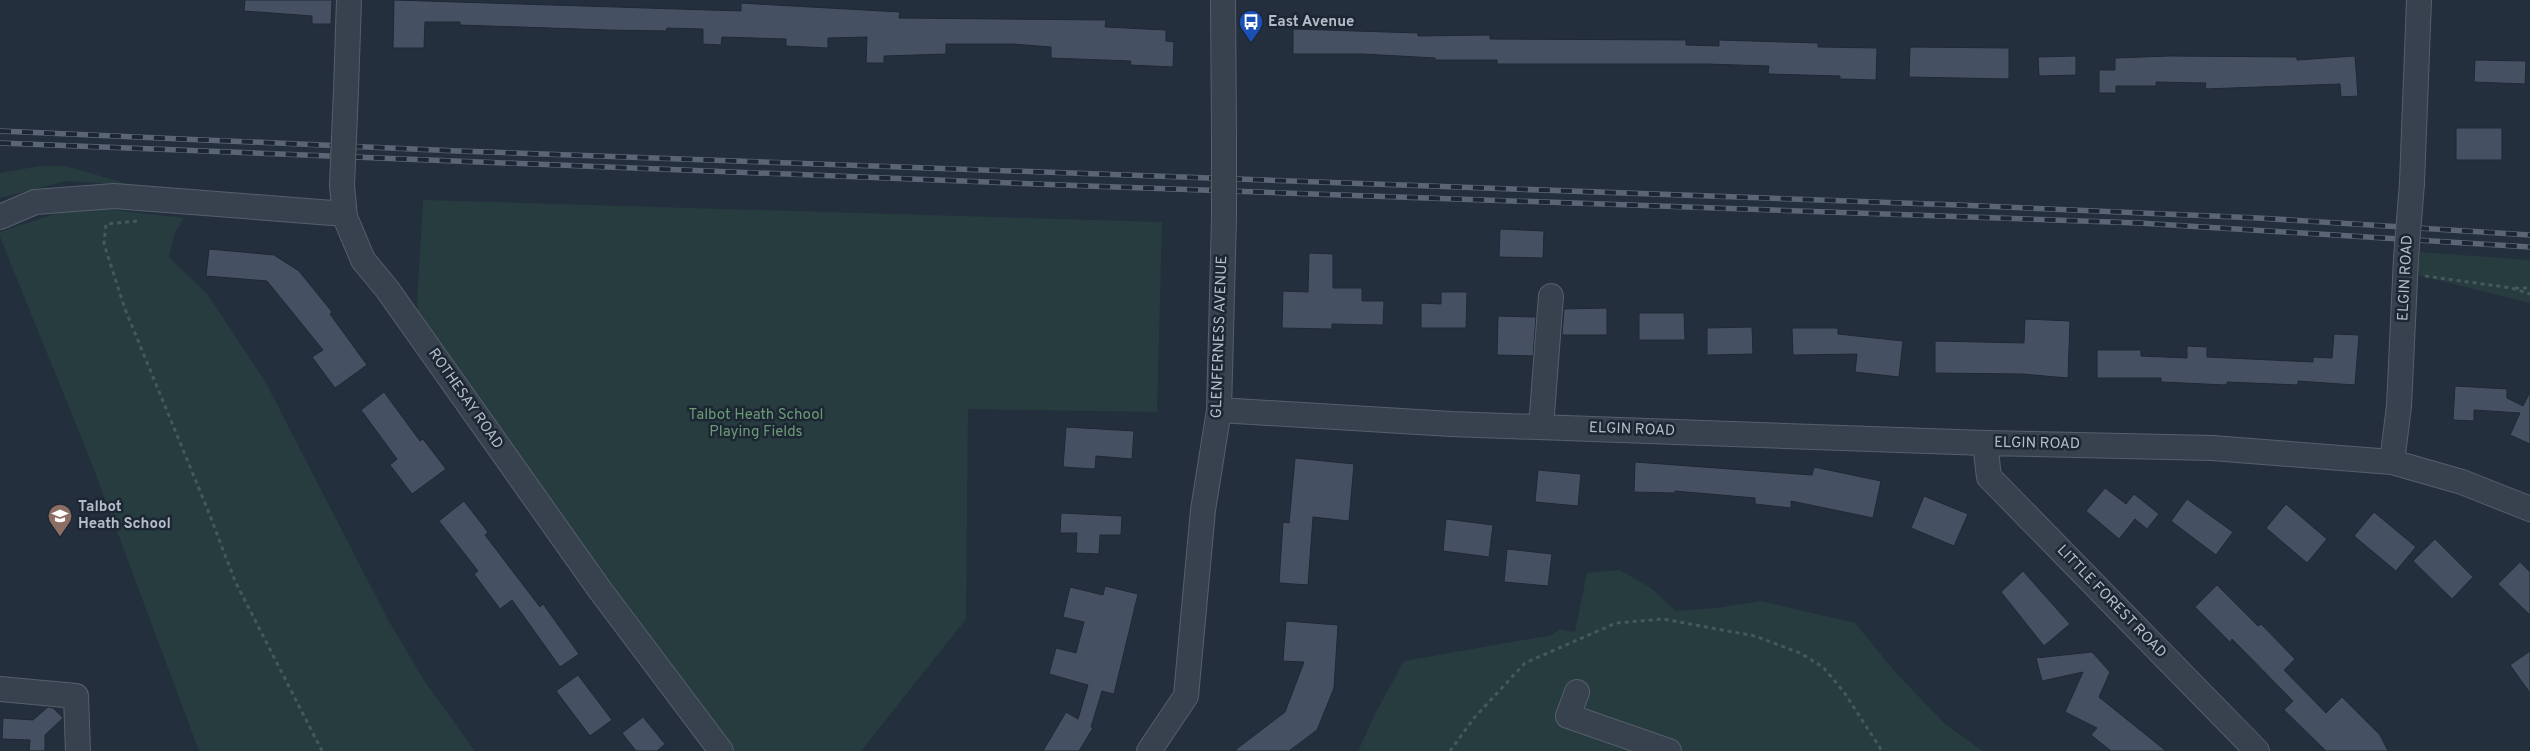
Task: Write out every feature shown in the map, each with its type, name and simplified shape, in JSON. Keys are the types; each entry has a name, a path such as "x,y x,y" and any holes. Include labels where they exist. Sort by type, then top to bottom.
{"street":[{"name":"ROTHESAY ROAD","path":"349,0 342,185 345,214 363,260 387,289 595,582 721,751"},
{"name":"GLENFERNESS AVENUE","path":"1149,751 1186,696 1203,510 1219,410 1224,217 1223,0"},
{"name":"ELGIN ROAD","path":"1219,410 1451,424 1985,443 2212,448 2392,462 2400,406 2405,266 2412,183 2419,0"},
{"path":"0,217 35,202 114,196 178,202 231,203 345,214"},
{"path":"1541,427 1551,296"},
{"name":"LITTLE FOREST ROAD","path":"1985,443 1989,477 2257,751"},
{"path":"2392,462 2462,482 2530,509"},
{"path":"0,689 76,696 78,751"},
{"path":"1577,692 1568,716 1669,751"}],"path":[{"path":"143,220 106,224 104,244 125,310 172,420 235,581 322,751"},
{"path":"2405,266 2512,288 2530,294"},
{"path":"2512,288 2530,288"},
{"path":"1450,751 1474,718 1525,663 1616,623 1663,619 1755,636 1800,652 1823,667 1844,692 1882,751"}],"green space":[{"path":"40,166 66,166 131,185 66,181 0,198 0,173"},
{"name":"Talbot Heath School Playing Fields","path":"423,200 1162,222 1157,412 968,409 966,619 861,751 733,751 420,326 417,303"},
{"path":"79,206 184,218 175,232 169,257 208,295 266,383 387,618 425,682 475,751 199,751 92,464 0,237 0,232"},
{"path":"2418,252 2530,260 2530,303 2417,275"},
{"path":"1620,570 1652,589 1676,611 1716,608 1761,601 1855,623 1896,673 1945,724 1983,751 1358,751 1376,712 1404,661 1552,635 1560,629 1575,632 1587,573"}],"building":[{"path":"245,0 332,0 331,24 312,24 312,16 244,11"},
{"path":"394,0 741,11 741,3 900,12 899,18 1106,20 1105,27 1166,30 1166,41 1174,42 1173,67 1130,65 1131,61 1051,58 1051,47 1013,44 946,44 946,54 884,56 884,63 866,63 867,37 828,38 828,48 786,46 786,39 722,37 721,45 703,44 703,29 667,28 666,31 608,30 460,25 460,22 425,22 424,48 393,48"},
{"path":"1293,29 1418,33 1418,36 1490,35 1490,39 1686,40 1686,45 1719,46 1719,40 1818,43 1818,47 1877,48 1876,80 1840,79 1840,76 1768,74 1769,66 1707,64 1497,64 1497,60 1435,60 1435,58 1363,54 1293,54"},
{"path":"1910,47 2009,48 2009,79 1909,77"},
{"path":"2076,56 2076,75 2039,76 2038,57"},
{"path":"2170,56 2297,57 2297,60 2355,56 2358,96 2341,97 2340,84 2205,89 2206,83 2156,82 2156,86 2116,86 2116,93 2099,93 2099,70 2115,70 2115,58"},
{"path":"2475,60 2526,61 2525,84 2474,82"},
{"path":"2456,128 2502,128 2502,160 2456,160"},
{"path":"1500,229 1544,231 1543,258 1499,257"},
{"path":"209,249 274,255 299,271 332,312 330,314 367,365 335,388 312,357 323,350 267,281 206,276"},
{"path":"1309,253 1333,254 1333,288 1362,288 1362,301 1384,301 1383,325 1332,324 1332,329 1282,328 1283,291 1308,292"},
{"path":"1441,292 1467,292 1466,328 1421,328 1421,303 1441,304"},
{"path":"1607,308 1607,335 1562,335 1564,309"},
{"path":"1639,313 1684,313 1685,340 1639,340"},
{"path":"1498,316 1536,317 1533,356 1497,355"},
{"path":"2025,319 2070,321 2068,378 2022,374 1935,373 1935,341 2024,343"},
{"path":"1752,327 1753,354 1707,355 1707,328"},
{"path":"1792,328 1838,328 1838,334 1903,341 1899,377 1855,372 1857,354 1793,355"},
{"path":"2334,334 2359,335 2355,385 2298,381 2298,385 2227,382 2227,385 2161,382 2161,378 2097,378 2097,350 2141,350 2141,356 2187,358 2187,346 2207,347 2207,357 2313,362 2313,357 2332,358"},
{"path":"2455,386 2507,389 2507,398 2523,406 2530,392 2530,444 2510,435 2520,413 2474,410 2474,421 2453,420"},
{"path":"384,392 420,441 423,439 446,469 412,494 390,465 397,459 361,410"},
{"path":"1066,427 1134,431 1132,459 1096,456 1095,469 1063,467"},
{"path":"1295,458 1354,464 1349,521 1313,517 1308,585 1279,583 1283,522 1289,523"},
{"path":"1635,462 1812,475 1814,467 1881,481 1873,518 1791,501 1791,508 1755,504 1755,498 1675,491 1675,493 1634,492"},
{"path":"1538,470 1581,474 1578,506 1535,502"},
{"path":"2105,488 2126,504 2134,494 2159,514 2147,529 2135,519 2119,539 2086,511"},
{"path":"1924,496 1968,514 1954,546 1911,528"},
{"path":"2187,499 2233,532 2216,555 2171,521"},
{"path":"464,501 488,532 485,535 540,607 543,604 579,654 560,667 512,600 500,609 474,574 478,571 439,521"},
{"path":"2286,504 2327,539 2307,563 2266,528"},
{"path":"2374,512 2416,547 2396,571 2354,536"},
{"path":"1061,513 1122,516 1121,535 1100,535 1099,554 1076,553 1077,533 1060,533"},
{"path":"1446,519 1493,525 1489,557 1443,551"},
{"path":"2435,539 2473,577 2452,599 2413,561"},
{"path":"1507,549 1552,554 1548,586 1504,582"},
{"path":"2520,562 2530,572 2530,615 2498,584"},
{"path":"2023,571 2070,624 2044,646 2001,592"},
{"path":"2217,585 2258,626 2261,624 2295,659 2284,670 2326,713 2342,697 2380,735 2388,751 2326,751 2284,710 2293,701 2232,639 2230,642 2195,607"},
{"path":"1105,586 1138,594 1114,694 1102,691 1091,727 1093,728 1079,751 1043,751 1066,712 1078,719 1088,685 1049,674 1056,648 1076,653 1084,622 1063,617 1070,587 1103,595"},
{"path":"1286,621 1338,625 1334,688 1317,730 1289,751 1234,751 1285,712 1304,662 1283,661"},
{"path":"2530,651 2530,693 2510,665"},
{"path":"2092,652 2110,672 2099,697 2166,751 2111,751 2091,735 2097,728 2065,712 2083,672 2042,681 2036,658"},
{"path":"578,675 612,720 590,736 556,691"},
{"path":"48,707 53,708 63,718 45,735 45,751 29,751 30,740 2,739 3,718 33,720"},
{"path":"643,717 665,744 657,751 636,751 622,733"}],"railway":[{"path":"0,131 458,151 1958,205 2258,218 2530,235"},
{"path":"0,143 1088,186 2139,223 2530,247"}],"place":[{"name":"East Avenue","path":"1251,43"},
{"name":"Talbot Heath School","path":"60,537"}]}
